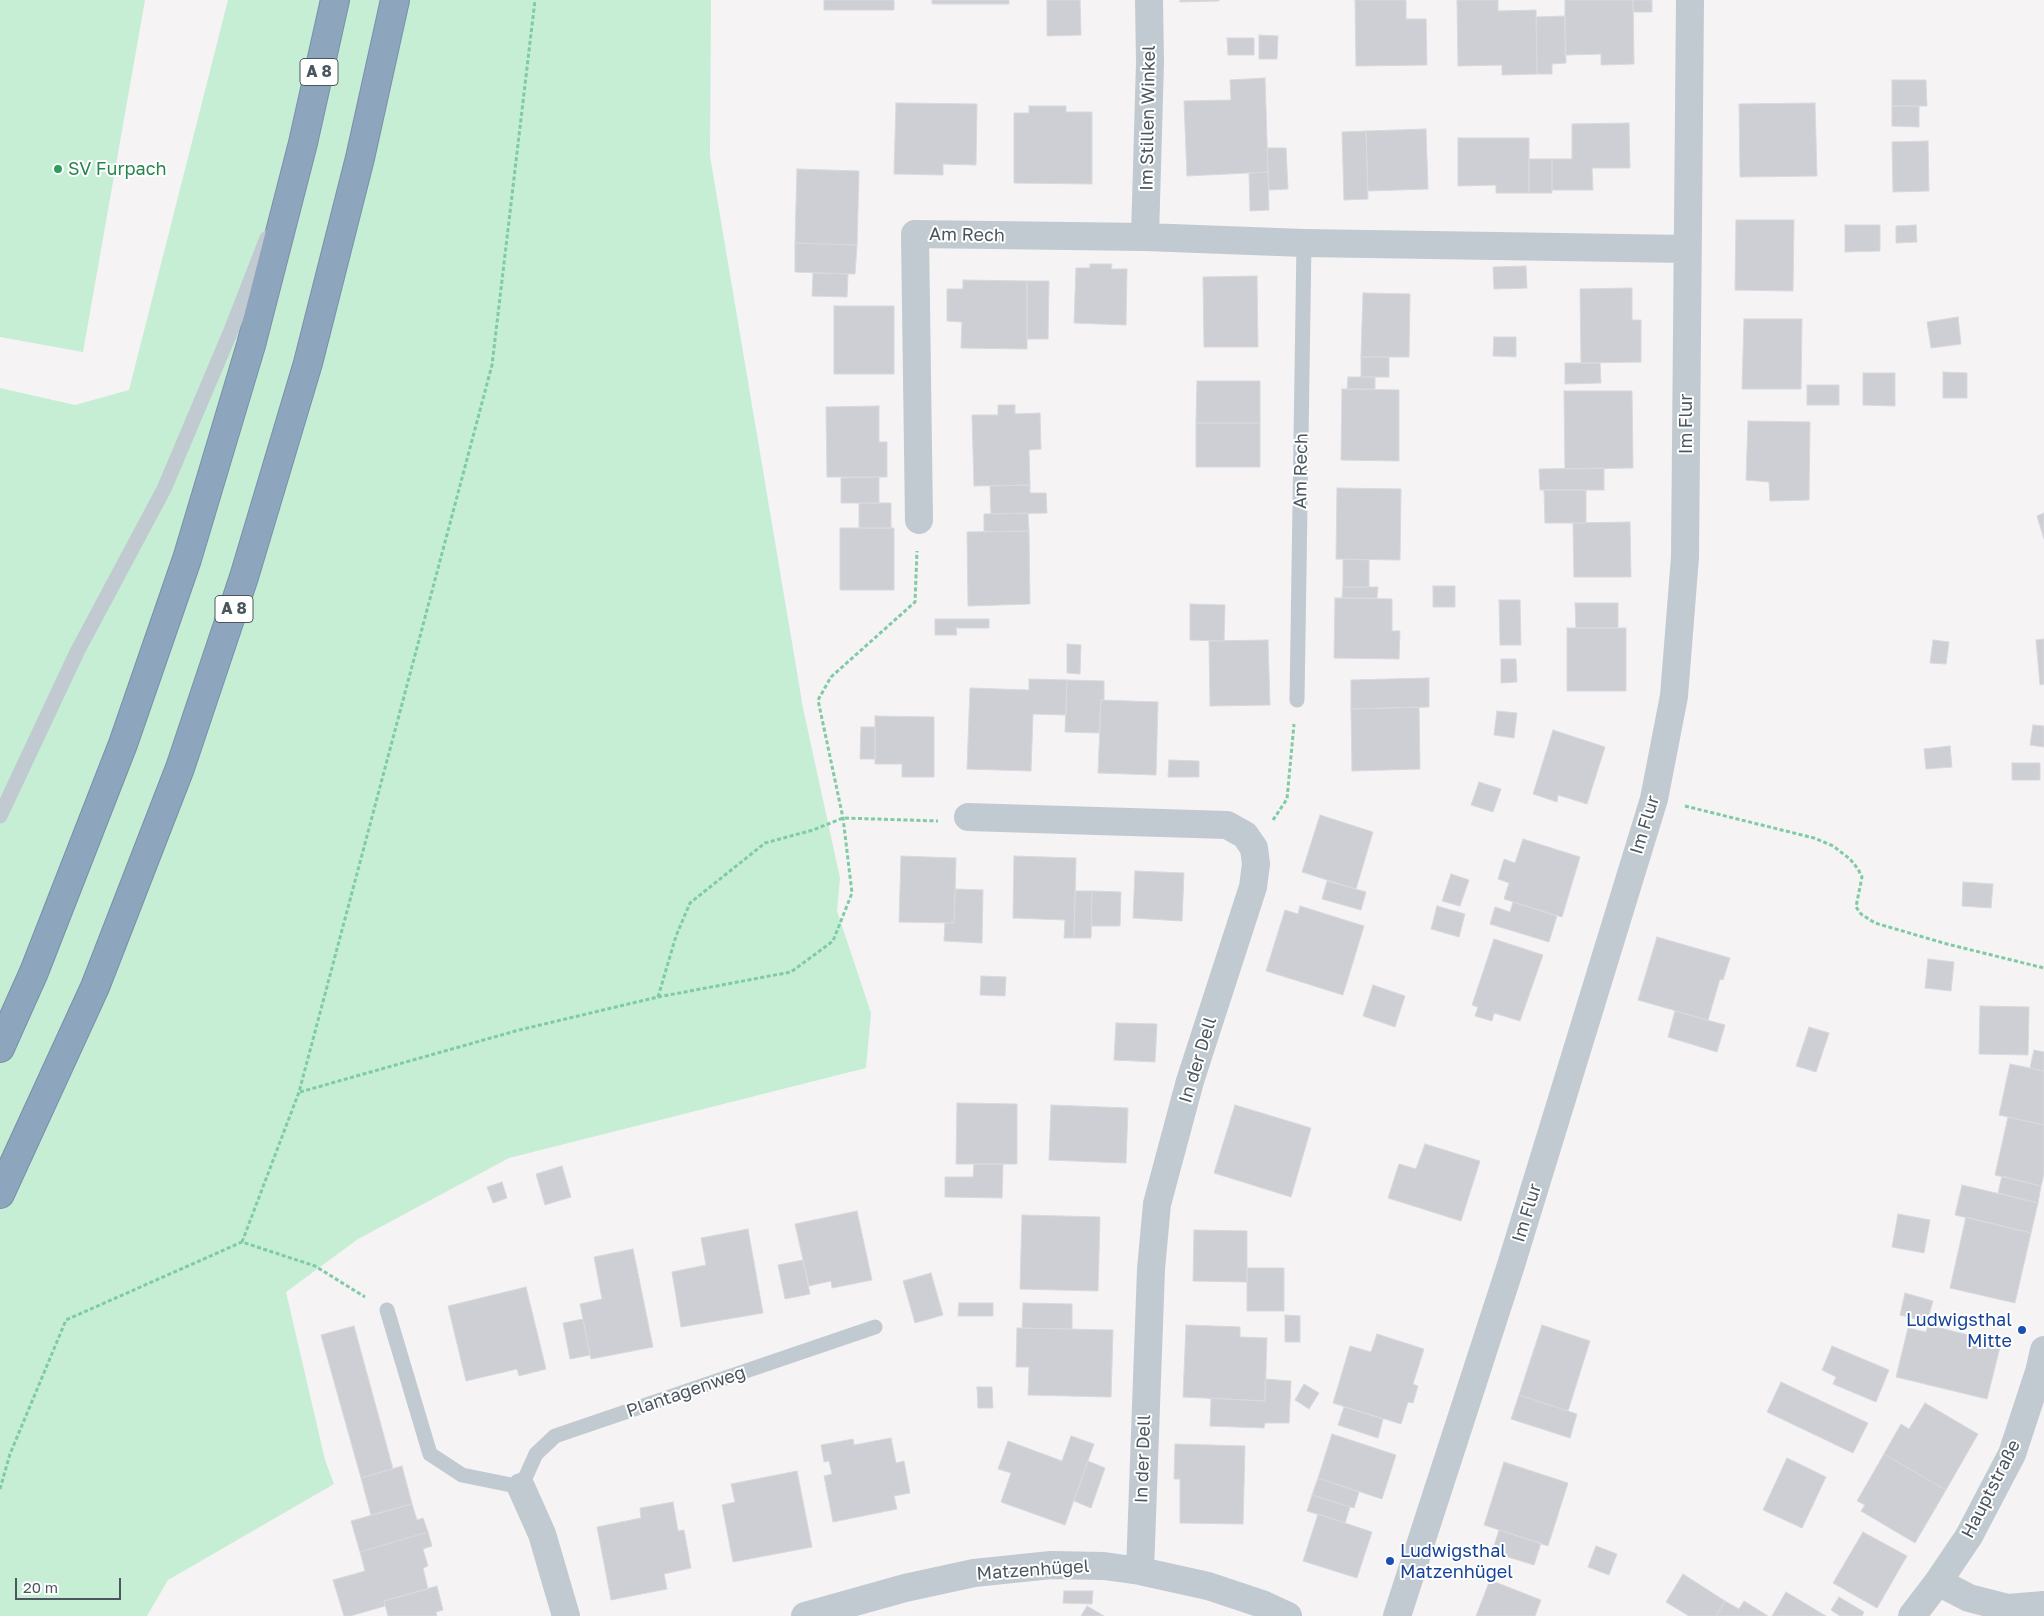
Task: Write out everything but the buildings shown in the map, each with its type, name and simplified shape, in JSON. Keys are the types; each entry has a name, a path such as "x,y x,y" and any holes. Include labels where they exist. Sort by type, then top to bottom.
{"highway":[{"name":"A 8","path":"0,1048 34,972 123,744 187,560 251,345 304,143 335,0"},
{"name":"A 8","path":"0,1194 95,987 180,768 241,586 308,363 360,158 395,0"}],"street":[{"name":"Im Stillen Winkel","path":"1145,237 1150,62 1148,0"},
{"name":"Im Flur","path":"1397,1616 1511,1265 1654,799 1674,696 1685,557 1690,0"},
{"name":"Am Rech","path":"918,520 915,234 1145,237 1304,243 1687,248"},
{"path":"968,817 1227,825 1246,835 1254,848"},
{"name":"In der Dell","path":"1140,1571 1150,1289 1157,1204 1190,1082 1254,887 1256,864 1254,848"},
{"name":"Hauptstraße","path":"1912,1616 1969,1536 2012,1454 2039,1372 2044,1350"},
{"path":"521,1486 542,1534 566,1616"},
{"name":"Matzenhügel","path":"805,1616 905,1588 974,1573 1051,1565 1104,1566 1140,1571 1208,1586 1262,1604 1288,1616"},
{"path":"1938,1582 1969,1598 2008,1612 2044,1605"}],"lane":[{"path":"0,816 77,652 164,489 230,333 304,143"},
{"name":"Am Rech","path":"1297,700 1304,243"},
{"path":"387,1310 430,1454 462,1475 521,1486"},
{"name":"Plantagenweg","path":"521,1486 536,1454 555,1436 876,1327"}],"path":[{"path":"242,1242 299,1092 492,365 535,0"},
{"path":"299,1092 519,1030 658,997 791,972 833,941 852,893 843,818 818,700 831,677 915,602 918,520"},
{"path":"1254,848 1287,799 1297,700"},
{"path":"1654,799 1814,838 1833,846 1858,868 1862,878 1856,907 1861,914 1875,923 1948,944 2044,968"},
{"path":"658,997 676,936 690,903 765,843 813,830 843,818 951,821 968,817"},
{"path":"0,1489 10,1454 66,1320 242,1242 315,1266 387,1310"}],"green space":[{"name":"SV Furpach","path":"0,0 145,0 83,352 0,337"},
{"path":"228,0 711,0 710,156 803,708 840,878 837,911 871,1013 866,1068 509,1158 358,1239 286,1292 325,1460 334,1484 168,1580 147,1616 0,1616 0,388 75,405 129,390"}],"place":[{"name":"SV Furpach","path":"58,169"},
{"name":"Ludwigsthal Mitte","path":"2022,1330"},
{"name":"Ludwigsthal Matzenhügel","path":"1390,1561"}]}
